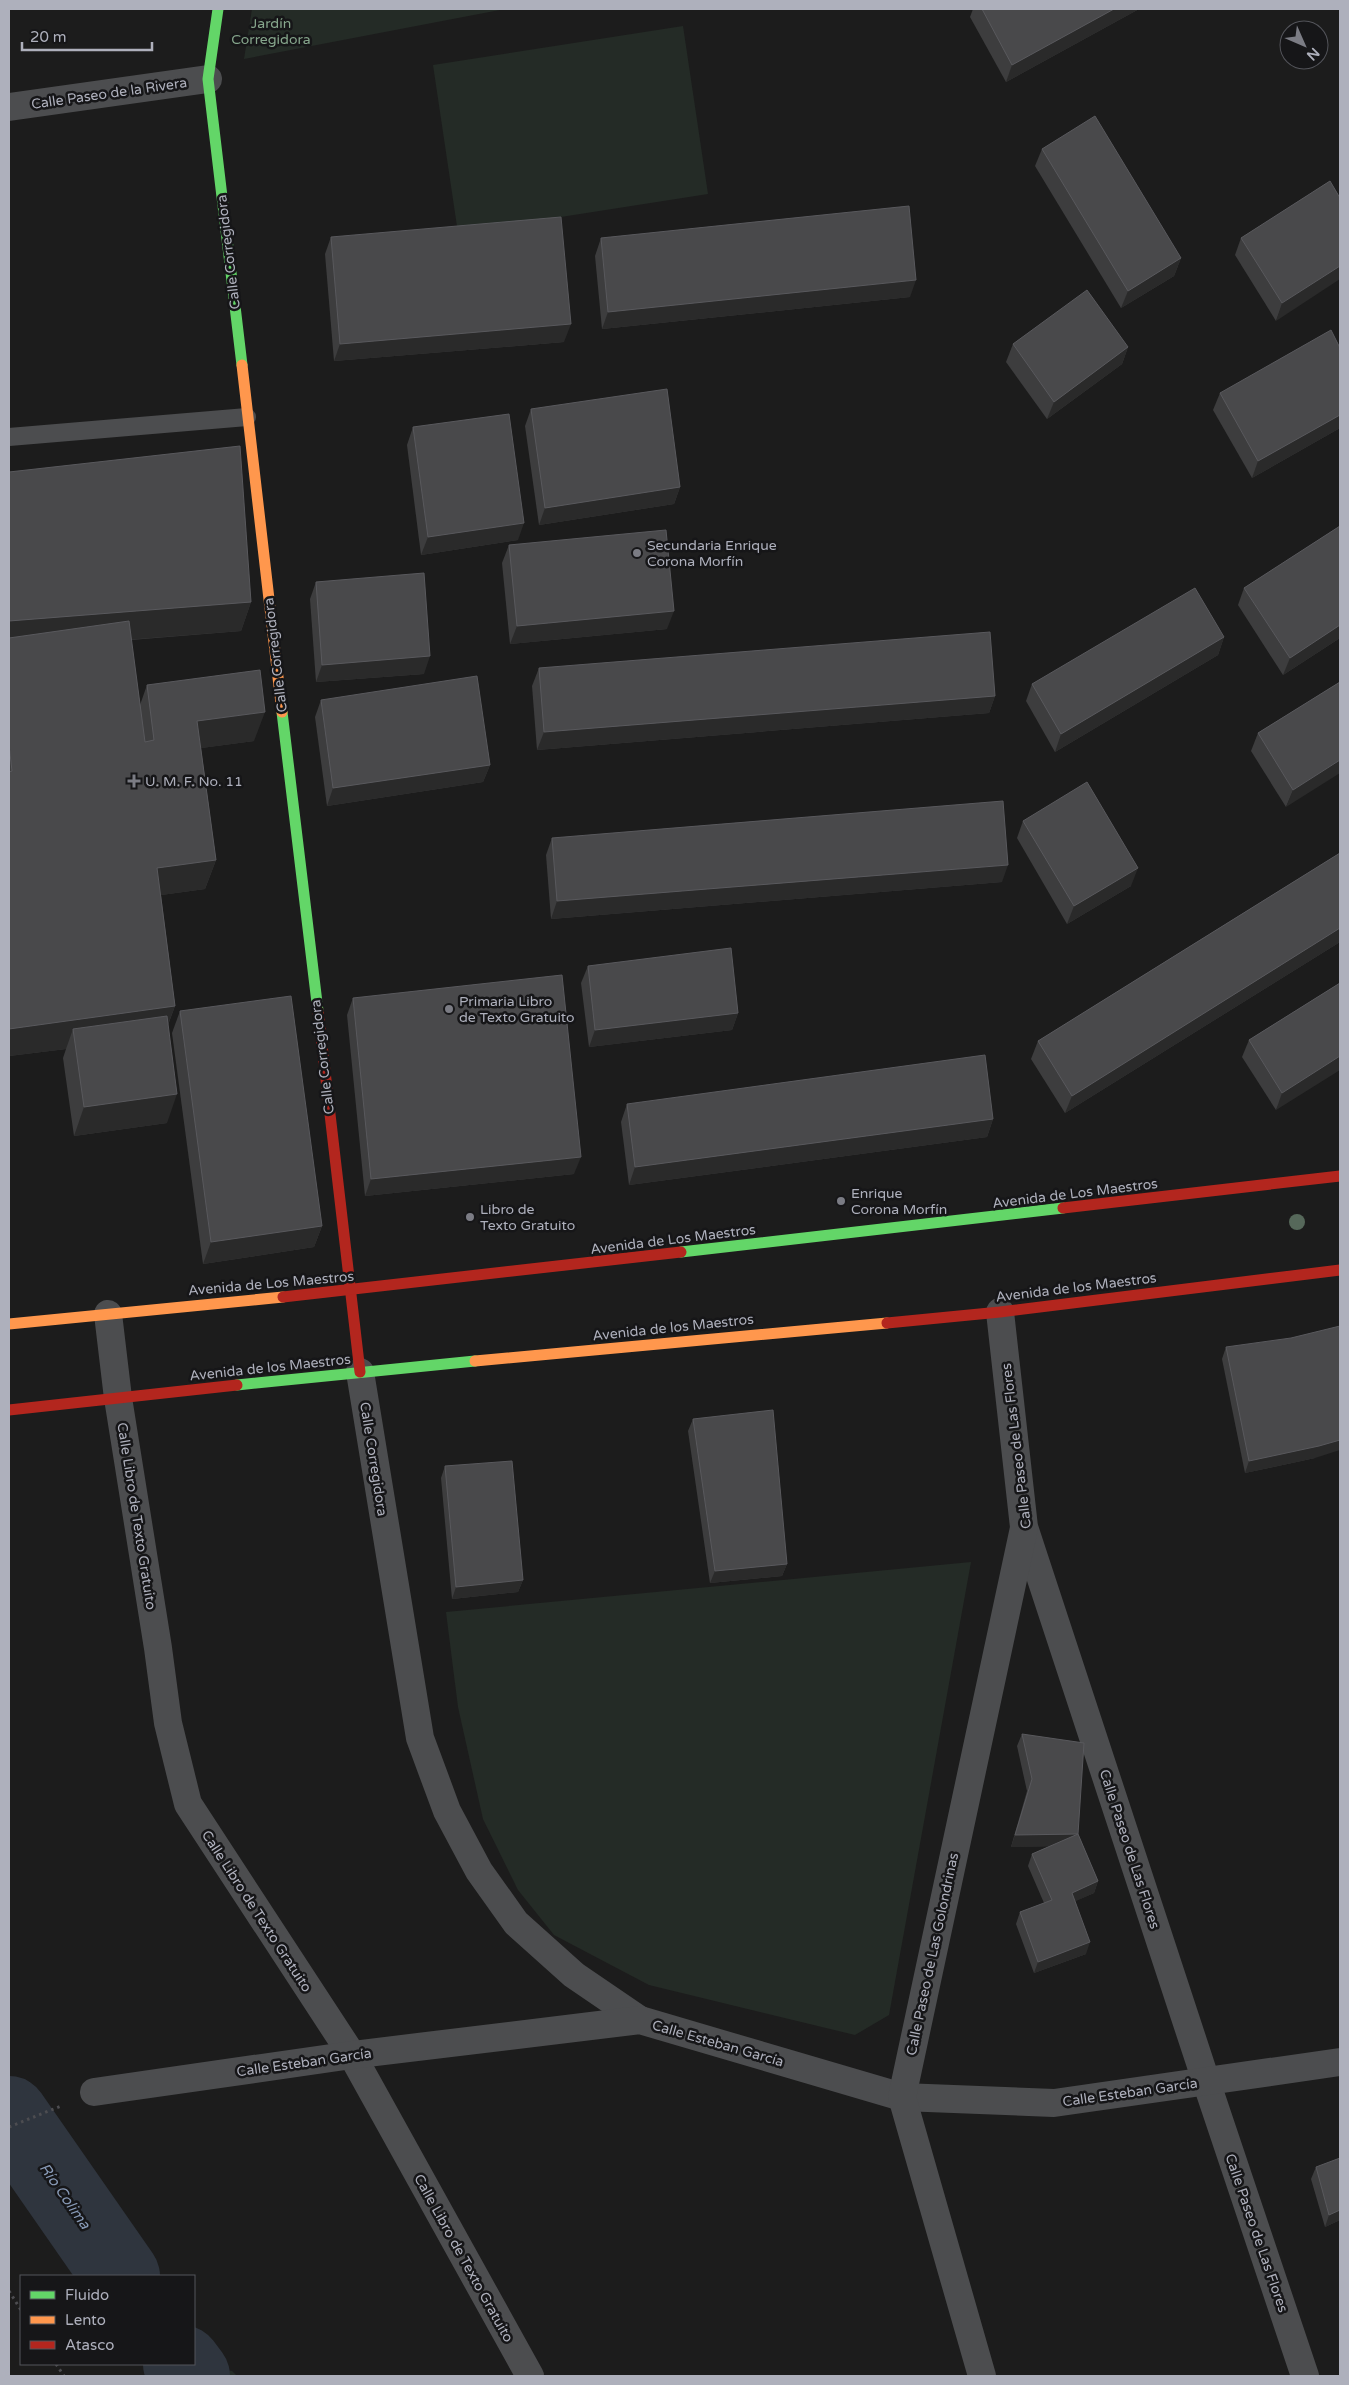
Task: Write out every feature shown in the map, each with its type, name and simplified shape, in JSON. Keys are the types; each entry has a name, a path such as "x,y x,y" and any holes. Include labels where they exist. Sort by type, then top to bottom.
{"main road":[{"name":"Calle Corregidora","path":"218,9 208,79 360,1372"},
{"name":"Avenida de Los Maestros","path":"9,1324 349,1291 1340,1176"},
{"name":"Avenida de los Maestros","path":"9,1410 360,1372 1000,1312 1340,1270"}],"street":[{"name":"Calle Paseo de la Rivera","path":"9,107 208,79"},
{"name":"Calle Paseo de Las Flores","path":"1000,1312 1024,1527 1206,2082 1305,2376"},
{"name":"Calle Libro de Texto Gratuito","path":"108,1314 118,1398 158,1648 168,1723 188,1804 352,2056 530,2376"},
{"name":"Calle Corregidora","path":"360,1372 420,1738 447,1811 480,1871 516,1923 574,1975 640,2020"},
{"name":"Calle Paseo de Las Golondrinas","path":"982,2376 902,2097 1024,1527"},
{"name":"Calle Esteban García","path":"94,2092 352,2056 640,2020 902,2097 1054,2103 1340,2062"}],"lane":[{"path":"9,436 247,417"}],"path":[{"path":"9,2127 94,2092"},
{"path":"9,2291 20,2308"},
{"path":"57,2365 64,2376"}],"green space":[{"name":"Jardín Corregidora","path":"252,9 505,9 244,59"},
{"path":"683,26 708,194 458,233 433,65"},
{"path":"971,1562 889,2015 855,2035 649,1985 554,1935 518,1890 483,1819 458,1707 446,1612"},
{"path":"203,2367 232,2371 237,2376 193,2376"}],"building":[{"path":"982,9 1114,9 1012,65"},
{"path":"1095,116 1181,258 1128,291 1042,149"},
{"path":"1330,181 1340,198 1340,266 1282,303 1241,238"},
{"path":"909,206 916,280 608,312 601,238"},
{"path":"561,217 571,324 340,344 331,237"},
{"path":"1087,290 1128,347 1054,402 1013,344"},
{"path":"1331,330 1340,348 1340,415 1258,461 1220,393"},
{"path":"667,389 680,487 545,508 531,409"},
{"path":"509,414 524,523 428,537 413,427"},
{"path":"240,446 251,602 9,621 9,472"},
{"path":"1340,526 1340,625 1290,658 1244,588"},
{"path":"666,530 674,611 517,626 509,545"},
{"path":"424,573 430,656 322,665 316,582"},
{"path":"1195,588 1224,637 1061,734 1032,684"},
{"name":"U. M. F. No. 11","path":"129,621 145,742 154,740 147,685 260,670 265,712 197,721 216,860 157,868 175,1006 9,1029 9,772 12,771 9,745 9,638"},
{"path":"990,632 995,696 544,732 539,668"},
{"path":"477,676 490,765 333,788 321,700"},
{"path":"1340,682 1340,760 1293,790 1258,733"},
{"path":"1087,782 1138,868 1074,906 1023,821"},
{"path":"1003,801 1008,865 557,901 552,838"},
{"path":"1340,853 1340,928 1072,1096 1038,1041"},
{"path":"731,948 738,1013 595,1030 588,966"},
{"path":"562,975 581,1157 371,1179 353,998"},
{"path":"1340,983 1340,1056 1282,1093 1249,1040"},
{"path":"291,996 322,1226 211,1242 180,1011"},
{"path":"167,1016 177,1094 84,1107 73,1029"},
{"path":"985,1055 993,1119 635,1167 627,1104"},
{"path":"1340,1326 1340,1440 1249,1461 1226,1347 1291,1338"},
{"path":"773,1410 787,1564 715,1571 693,1419"},
{"path":"512,1461 523,1580 456,1587 445,1466"},
{"path":"1022,1734 1084,1743 1078,1834 1015,1835 1032,1779"},
{"path":"1078,1834 1098,1881 1072,1893 1090,1942 1038,1962 1020,1912 1052,1900 1032,1854"},
{"path":"1340,2158 1340,2210 1329,2215 1316,2167"}],"waterway":[{"name":"Río Colima","path":"9,2115 120,2275"},
{"name":"Río Colima","path":"183,2365 191,2376"}],"traffic: fast":[{"path":"218,9 208,79 242,365"},
{"path":"282,712 318,1011"},
{"path":"681,1252 1063,1208"},
{"path":"237,1385 475,1361"}],"traffic: slow":[{"path":"242,365 282,712"},
{"path":"9,1324 283,1297"},
{"path":"475,1361 887,1323"}],"traffic: jam":[{"path":"318,1011 360,1372"},
{"path":"1063,1208 1340,1176"},
{"path":"283,1297 681,1252"},
{"path":"887,1323 1000,1312 1340,1270"},
{"path":"9,1410 237,1385"}],"place":[{"name":"Secundaria Enrique Corona Morfín","path":"637,553"},
{"name":"U. M. F. No. 11","path":"134,781"},
{"name":"Primaria Libro de Texto Gratuito","path":"449,1009"},
{"name":"Enrique Corona Morfín","path":"841,1201"},
{"name":"Libro de Texto Gratuito","path":"470,1217"}]}
